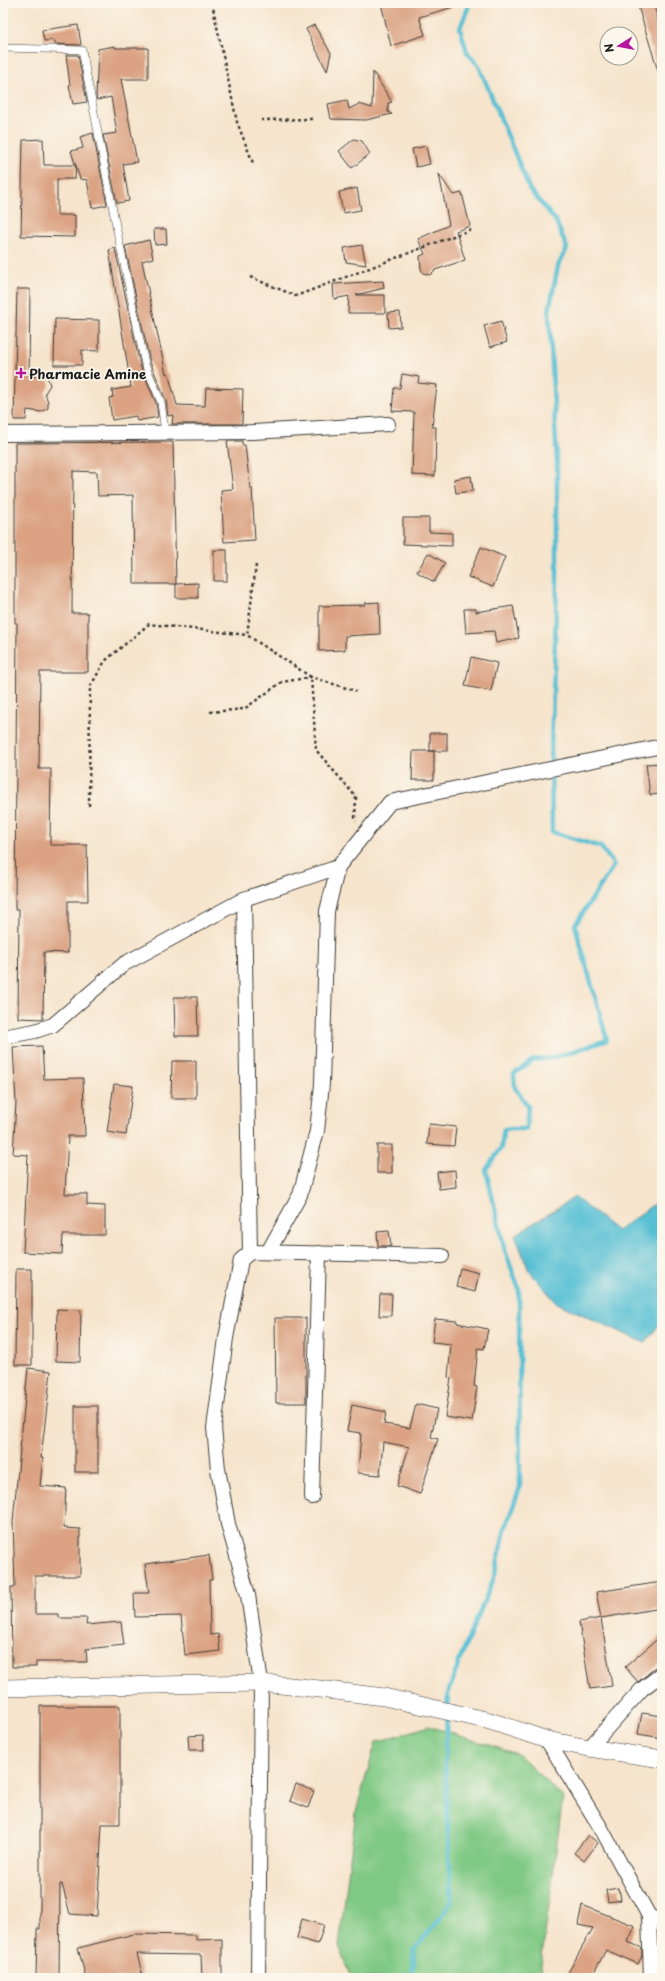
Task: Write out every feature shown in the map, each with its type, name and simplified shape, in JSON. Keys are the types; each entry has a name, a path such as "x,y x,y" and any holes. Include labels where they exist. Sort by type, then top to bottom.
{"street":[{"path":"3,434 253,432 388,424"},
{"path":"268,1252 300,1195 318,1131 322,1084 327,911 338,867 366,831 390,802 662,746"},
{"path":"3,1037 36,1031 53,1025 124,964 244,899 338,867"},
{"path":"244,899 250,1252"},
{"path":"258,1978 261,1683 248,1595 229,1530 218,1469 214,1428 226,1338 241,1260 250,1252 442,1256"},
{"path":"312,1497 319,1253"},
{"path":"589,1748 642,1689 662,1674"},
{"path":"3,1688 261,1683 384,1697 490,1721 547,1740 662,1759"},
{"path":"547,1740 602,1830 649,1916 651,1978"},
{"path":"649,1916 662,1922"}],"lane":[{"path":"3,48 82,50 117,231 145,364 161,402 165,433"}],"path":[{"path":"212,3 236,122 253,163"},
{"path":"261,120 312,120"},
{"path":"250,277 296,296 472,230"},
{"path":"247,635 256,565"},
{"path":"89,806 90,687 105,661 149,624 247,635 311,677 356,691"},
{"path":"210,712 244,709 282,682 311,677"},
{"path":"311,677 316,750 356,797 355,819 366,831"}],"green space":[{"path":"429,1726 517,1754 563,1797 541,1965 542,1978 352,1978 339,1946 356,1811 376,1742"}],"water":[{"path":"575,1197 617,1231 658,1201 662,1205 662,1321 645,1343 557,1303 529,1271 515,1235"}],"building":[{"path":"381,3 456,3 457,6 419,17 425,35 391,46"},
{"path":"637,3 653,3 662,31 662,74 659,74"},
{"path":"78,25 81,45 55,44 54,40 44,41 42,30"},
{"path":"314,25 331,53 327,71 306,29"},
{"path":"115,46 115,48 148,48 148,79 121,79 137,162 123,164 129,201 117,203 103,135 117,133 111,97 97,100 96,96 98,49"},
{"path":"66,55 78,55 87,102 73,104 69,85"},
{"path":"373,72 392,102 388,103 388,112 392,114 366,120 331,119 328,104 347,100 349,109 359,104 372,108"},
{"path":"93,133 107,205 92,208 87,180 80,179 71,151 83,148 80,137"},
{"path":"43,139 44,165 76,165 75,179 57,179 57,215 75,215 75,237 21,236 23,140"},
{"path":"354,139 362,141 370,154 352,168 339,151"},
{"path":"426,146 430,164 416,167 412,149"},
{"path":"439,174 453,195 462,193 470,226 456,231 465,260 435,270 430,275 423,273 421,269 420,256 425,254 418,239 449,225"},
{"path":"357,188 361,210 343,213 339,192"},
{"path":"154,229 166,229 167,244 155,245"},
{"path":"149,240 153,258 142,261 166,374 168,373 177,405 205,406 206,388 243,389 242,424 172,424 173,415 168,416 166,400 150,362 125,246"},
{"path":"362,245 366,265 346,262 344,248"},
{"path":"115,248 140,365 156,403 158,417 137,421 136,416 112,420 109,398 113,397 112,390 131,387 109,250"},
{"path":"383,281 384,288 356,295 385,295 385,313 348,313 349,296 334,299 333,284"},
{"path":"17,289 30,289 29,377 47,376 50,385 45,393 48,408 41,412 27,410 26,420 14,420"},
{"path":"400,312 401,327 389,328 388,313"},
{"path":"55,319 99,320 99,351 82,350 82,365 54,365"},
{"path":"501,321 507,342 490,347 484,326"},
{"path":"402,374 419,377 418,383 437,385 432,427 436,427 435,476 412,475 414,412 392,411 394,388 400,388"},
{"path":"227,441 242,441 242,445 245,445 250,488 252,488 255,540 224,542 221,490 233,489"},
{"path":"173,442 176,584 134,584 133,495 98,496 97,472 73,471 72,613 88,613 88,672 40,672 39,769 51,769 50,845 87,845 88,901 68,901 68,953 44,952 43,1019 18,1018 19,910 15,910 17,623 15,623 15,443"},
{"path":"471,476 473,491 456,493 454,479"},
{"path":"403,518 429,518 429,532 452,533 452,546 403,544"},
{"path":"481,547 505,557 493,587 468,577"},
{"path":"214,550 227,550 227,581 214,581"},
{"path":"428,553 445,563 434,582 417,572"},
{"path":"198,583 198,598 176,598 176,584"},
{"path":"379,602 380,634 345,636 345,650 319,651 319,606 365,605 365,603"},
{"path":"513,606 519,638 496,643 494,631 466,633 464,609 476,609 476,612"},
{"path":"471,657 497,663 491,691 465,686"},
{"path":"430,733 447,733 447,751 430,751"},
{"path":"413,751 434,751 434,780 412,780"},
{"path":"662,763 662,794 650,795 646,764"},
{"path":"174,997 197,997 198,1036 175,1036"},
{"path":"42,1046 44,1079 83,1078 85,1136 68,1136 65,1194 87,1194 87,1205 105,1206 105,1235 63,1235 62,1254 23,1252 28,1155 13,1154 16,1103 13,1047"},
{"path":"172,1061 196,1061 196,1098 171,1098"},
{"path":"114,1084 133,1086 126,1135 107,1132"},
{"path":"429,1124 456,1127 454,1146 427,1144"},
{"path":"377,1145 392,1145 392,1173 377,1173"},
{"path":"455,1170 456,1187 439,1189 437,1172"},
{"path":"389,1231 391,1246 378,1246 377,1232"},
{"path":"460,1268 479,1273 475,1292 456,1287"},
{"path":"16,1269 32,1269 32,1365 15,1365"},
{"path":"380,1294 392,1294 391,1316 379,1316"},
{"path":"57,1309 81,1310 80,1362 56,1361"},
{"path":"275,1318 306,1318 306,1403 276,1403"},
{"path":"435,1319 457,1321 457,1323 488,1329 484,1349 478,1348 474,1386 477,1387 472,1421 445,1417 451,1378 448,1377 451,1344 432,1342"},
{"path":"28,1368 51,1371 41,1458 43,1458 40,1486 66,1488 64,1528 80,1529 80,1576 35,1576 35,1614 58,1614 58,1618 87,1618 86,1625 121,1622 124,1645 86,1649 87,1662 36,1662 36,1667 12,1667 11,1587 15,1587 13,1521"},
{"path":"416,1404 437,1409 431,1437 438,1439 420,1494 397,1486 409,1447 383,1442 380,1475 358,1473 361,1433 347,1431 352,1405 386,1412 384,1424 410,1428"},
{"path":"75,1406 98,1406 98,1472 75,1472"},
{"path":"209,1555 212,1580 209,1580 210,1635 218,1634 220,1651 185,1655 181,1616 135,1617 134,1593 149,1593 145,1564"},
{"path":"662,1582 662,1608 601,1618 596,1592"},
{"path":"601,1618 612,1686 590,1689 579,1622"},
{"path":"662,1635 662,1662 638,1682 625,1667"},
{"path":"40,1706 120,1706 120,1824 102,1824 97,1916 70,1914 62,1884 60,1884 59,1978 36,1978 37,1929 40,1929"},
{"path":"642,1713 662,1716 662,1738 638,1734"},
{"path":"203,1735 204,1750 189,1750 188,1736"},
{"path":"296,1784 314,1791 308,1808 290,1801"},
{"path":"588,1835 598,1843 584,1861 574,1853"},
{"path":"619,1888 621,1900 608,1902 606,1890"},
{"path":"582,1905 635,1926 628,1942 642,1948 642,1956 638,1964 606,1950 591,1978 565,1978 593,1928 578,1925"},
{"path":"302,1919 324,1925 318,1944 297,1938"},
{"path":"134,1934 196,1935 196,1940 222,1939 222,1978 202,1978 201,1955 137,1954 143,1978 86,1978 78,1948"}],"waterway":[{"path":"412,1978 415,1950 451,1903 445,1760 448,1694 461,1656 494,1578 505,1529 520,1487 519,1289 505,1251 486,1170 501,1148 504,1129 526,1129 528,1106 515,1088 514,1074 533,1060 553,1058 607,1040 575,925 614,865 601,847 552,832 551,750 557,584 557,463 549,311 558,266 567,248 556,221 530,190 479,66 467,52 460,28 470,3"}],"place":[{"name":"Pharmacie Amine","path":"21,373"}]}
